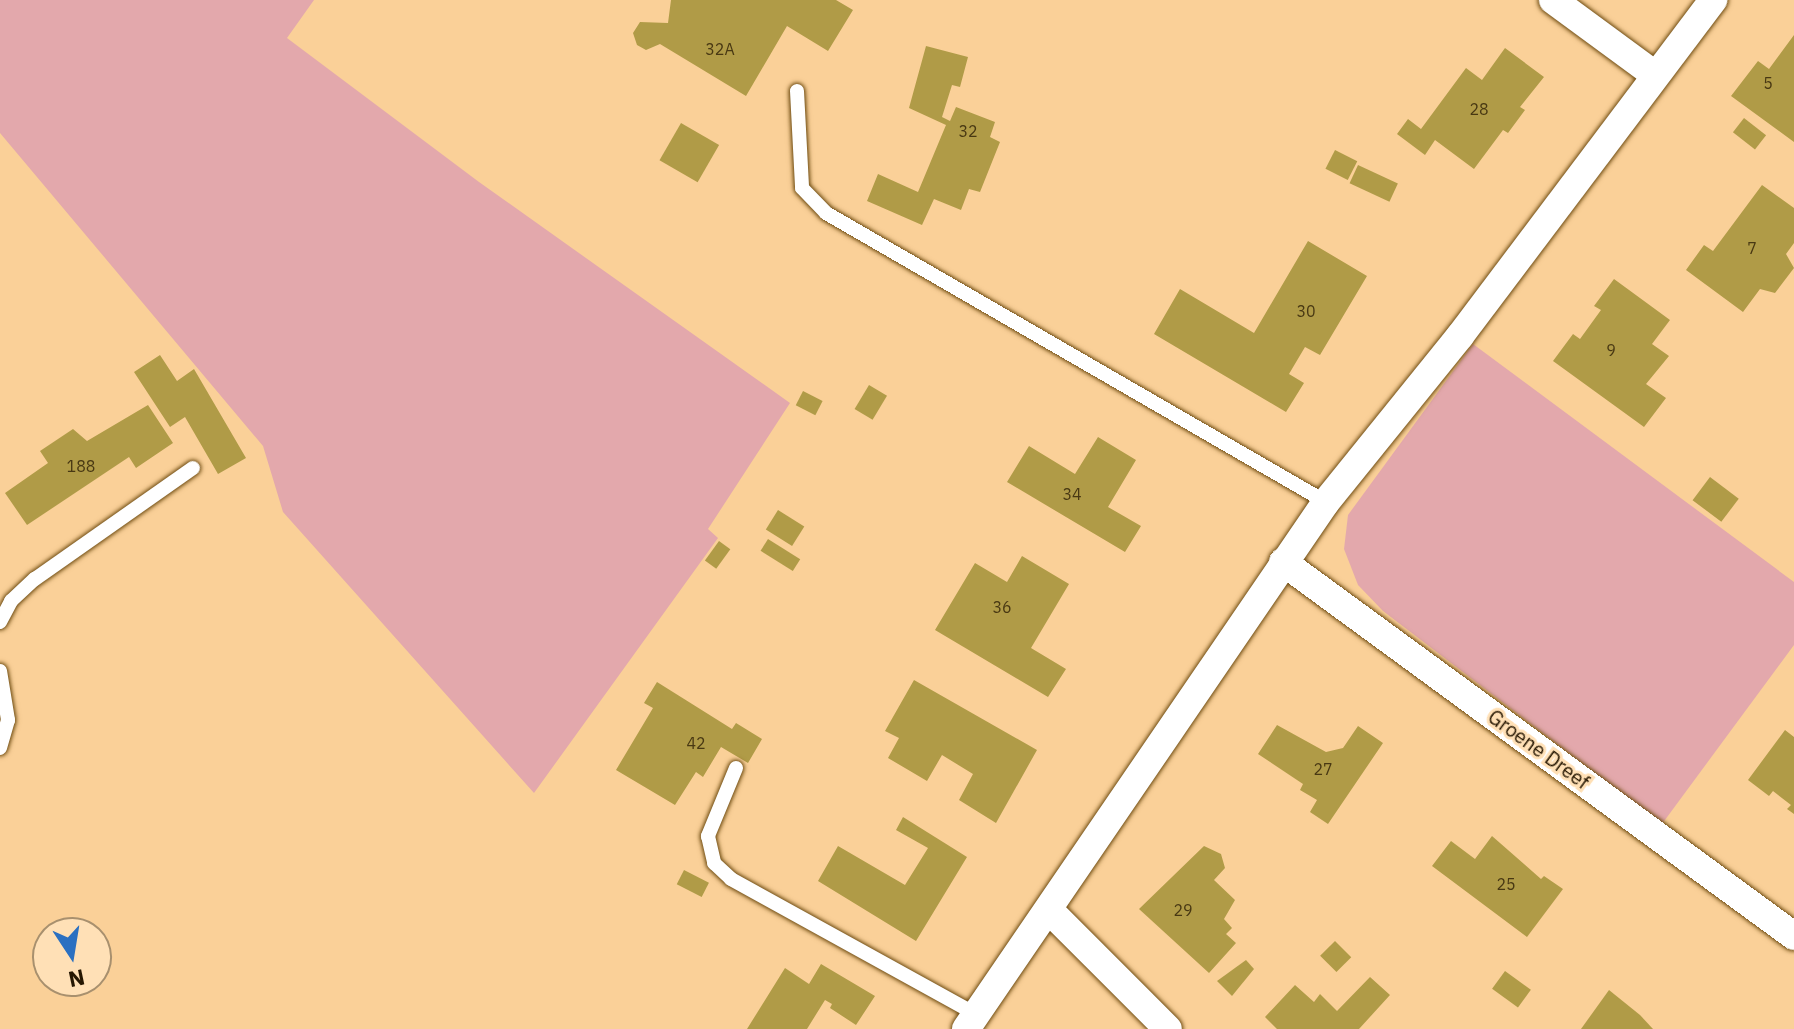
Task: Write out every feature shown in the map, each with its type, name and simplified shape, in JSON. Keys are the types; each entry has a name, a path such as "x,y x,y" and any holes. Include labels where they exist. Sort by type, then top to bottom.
{"street":[{"path":"1553,0 1655,75"},
{"path":"971,1022 1326,502 1460,336 1713,0"},
{"name":"Groene Dreef","path":"1283,562 1794,936"},
{"path":"1049,910 1168,1029"}],"lane":[{"path":"797,91 802,188 826,213 1326,502"},
{"path":"0,622 11,601 35,579 193,468"},
{"path":"0,671 8,720 0,748"},
{"path":"736,768 708,836 714,863 731,879 971,1022"}],"shaded area":[{"path":"0,0 314,0 287,38 479,182 790,403 708,529 718,538 534,793 283,512 263,446 0,133"},
{"path":"1473,344 1794,582 1794,645 1662,824 1383,611 1358,585 1344,549 1348,515"}],"building":[{"path":"671,0 836,0 853,10 828,51 787,26 746,96 660,44 646,50 637,45 633,33 640,22 668,23"},
{"path":"1794,35 1794,142 1731,96 1758,61 1769,69"},
{"path":"926,46 968,57 960,87 952,85 942,117 950,121 956,107 995,122 990,137 1000,142 980,192 969,189 961,210 934,199 922,225 867,201 878,174 918,192 946,125 909,108"},
{"path":"1505,48 1544,77 1520,107 1525,110 1508,133 1503,130 1474,169 1435,140 1425,155 1397,134 1408,119 1421,129 1466,68 1482,80"},
{"path":"1744,118 1766,135 1755,149 1733,132"},
{"path":"681,123 719,145 698,182 660,160"},
{"path":"1335,150 1357,161 1348,180 1325,169"},
{"path":"1358,165 1398,184 1389,202 1350,183"},
{"path":"1762,185 1794,208 1794,243 1786,254 1794,268 1775,293 1760,289 1743,312 1686,270 1704,245 1713,251"},
{"path":"1308,241 1367,276 1320,355 1305,347 1289,374 1304,383 1286,412 1154,334 1180,289 1254,333"},
{"path":"1614,279 1670,320 1652,344 1669,356 1646,384 1666,398 1644,427 1553,361 1573,334 1580,339 1601,310 1594,306"},
{"path":"160,355 177,381 194,369 246,458 218,474 185,417 170,427 134,372"},
{"path":"869,385 887,396 873,420 855,409"},
{"path":"803,391 823,401 815,415 796,405"},
{"path":"148,405 173,443 136,468 129,457 27,525 5,493 48,463 40,451 73,429 87,441"},
{"path":"1098,437 1136,460 1108,507 1141,526 1125,552 1007,482 1029,446 1075,474"},
{"path":"1710,477 1739,499 1721,522 1693,500"},
{"path":"778,510 804,526 792,546 766,530"},
{"path":"768,539 800,559 793,571 761,551"},
{"path":"719,541 730,549 716,569 705,560"},
{"path":"1022,556 1069,584 1031,648 1066,669 1048,697 935,630 975,563 1007,582"},
{"path":"914,680 1037,750 996,823 959,800 973,774 942,755 927,781 888,758 899,738 885,731"},
{"path":"657,682 732,729 736,723 762,739 748,763 721,747 703,777 696,772 675,805 616,770 653,708 644,703"},
{"path":"1277,725 1326,752 1343,748 1358,726 1383,743 1328,824 1310,812 1317,800 1300,790 1303,784 1258,754"},
{"path":"1785,730 1794,737 1794,814 1787,809 1791,805 1773,791 1769,796 1748,780"},
{"path":"903,817 967,857 916,941 818,881 838,846 905,885 928,848 896,830"},
{"path":"1492,836 1541,879 1544,876 1563,889 1527,937 1432,866 1451,841 1475,859"},
{"path":"1204,846 1221,854 1225,868 1214,880 1235,900 1224,919 1232,928 1226,934 1236,943 1209,973 1139,909"},
{"path":"684,870 709,883 702,897 677,884"},
{"path":"1335,941 1351,957 1336,972 1320,956"},
{"path":"1246,960 1254,969 1232,996 1217,981"},
{"path":"821,964 875,996 856,1025 830,1008 832,1004 825,1000 807,1029 747,1029 785,968 809,984"},
{"path":"1505,971 1531,990 1518,1008 1492,989"},
{"path":"1370,977 1390,995 1359,1029 1277,1029 1265,1017 1295,985 1314,1002 1320,994 1337,1011"},
{"path":"1609,990 1640,1015 1653,1029 1581,1029"}]}
